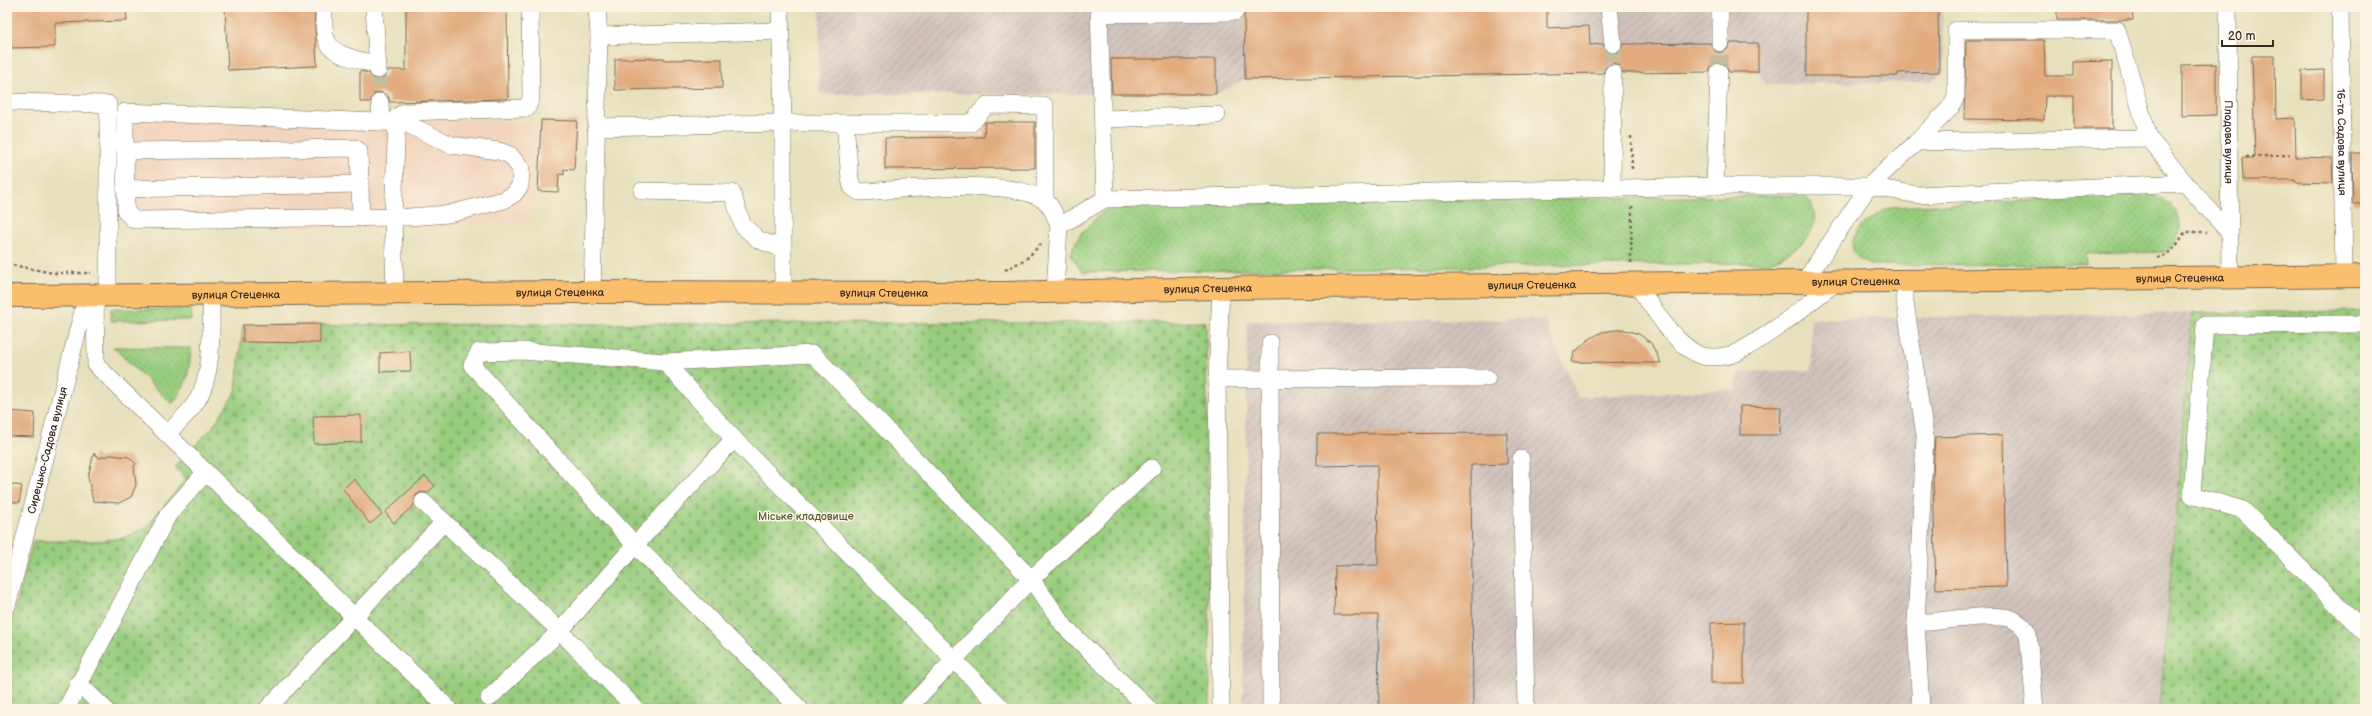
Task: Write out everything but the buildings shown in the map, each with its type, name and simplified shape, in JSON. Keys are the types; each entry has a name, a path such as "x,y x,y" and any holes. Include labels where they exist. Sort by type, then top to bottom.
{"main road":[{"name":"вулиця Стеценка","path":"7,296 592,292 1055,292 1221,288 1637,285 2365,276"},
{"name":"вулиця Стеценка","path":"7,283 51,296"}],"street":[{"path":"324,7 326,37 328,44 339,53 378,68 374,7"},
{"path":"388,122 405,112 527,108 531,98 530,7"},
{"path":"592,292 599,36 597,7"},
{"path":"780,7 783,123 783,293"},
{"path":"1609,7 1613,44"},
{"path":"1720,7 1720,43"},
{"name":"Плодова вулиця","path":"2228,7 2230,277"},
{"name":"16-та Садова вулиця","path":"2340,7 2344,276"},
{"path":"1105,199 1100,11 1236,12"},
{"path":"1804,282 1868,186 1917,142 1951,107 1956,96 1956,30 2117,30 2149,138 2185,183 2230,233"},
{"path":"599,36 781,31"},
{"path":"1715,186 1719,72"},
{"path":"1612,189 1613,73"},
{"path":"7,102 108,104 109,266 97,295 96,365 449,709"},
{"path":"380,102 388,122 395,293"},
{"path":"597,126 783,123 971,123 987,106 1045,106 1045,200 1060,226 1055,292"},
{"path":"125,112 388,122 405,123 451,145 500,151 510,155 521,169 522,177 520,186 514,194 504,200 483,207 449,214 361,218 134,220 126,212 125,112"},
{"path":"1103,119 1217,115"},
{"path":"845,123 850,179 852,187 859,192 989,186 1026,192 1045,200"},
{"path":"1917,142 2149,138"},
{"path":"108,141 125,146 355,148 359,151 361,218"},
{"path":"1060,226 1105,199 1715,186 1868,186 1918,196 2185,183"},
{"path":"126,189 360,184"},
{"path":"642,191 732,193 743,226 759,240 783,249"},
{"path":"1905,281 1905,302 1925,436 1916,624 1920,709"},
{"path":"1637,285 1682,343 1698,355 1717,356 1734,354 1759,339 1836,282"},
{"path":"1221,288 1218,379 1221,709"},
{"name":"Сирецько-Садова вулиця","path":"7,606 97,295"},
{"path":"168,434 197,401 205,382 209,353 211,295"},
{"path":"2365,324 2206,325 2192,494 2243,510 2365,633"},
{"path":"1270,343 1268,380 1270,709"},
{"path":"800,709 635,545 472,365 479,352 522,351 665,362 813,354 1031,579 1065,627 1148,709"},
{"path":"665,362 734,439 1002,709"},
{"path":"1218,379 1487,378"},
{"path":"489,698 560,631 635,545 734,439"},
{"path":"1521,459 1526,709"},
{"path":"906,709 954,662 1031,579 1152,468"},
{"path":"66,709 78,683 168,515 206,472"},
{"path":"423,502 560,631 636,709"},
{"path":"267,709 444,522"},
{"path":"1916,624 1990,617 2011,619 2024,627 2028,634 2034,709"},
{"path":"78,683 105,709"}],"path":[{"path":"2229,158 2290,155"},
{"path":"1005,270 1026,259 1060,226"},
{"path":"2156,258 2166,255 2176,247 2185,232 2230,233"},
{"path":"7,264 52,274 89,274 109,266"}],"shaded area":[{"path":"820,7 1942,7 1943,72 1929,82 1766,84 1758,72 1677,72 1245,79 1216,94 819,94"},
{"path":"121,104 408,115 538,125 530,221 407,227 124,228"},
{"path":"2192,313 2160,709 1243,709 1247,321 1544,319 1578,397 1736,389 1738,372 1812,370 1811,319"}],"green space":[{"path":"1803,195 1809,201 1814,213 1812,230 1793,250 1769,263 1082,272 1071,255 1073,247 1081,233 1112,206"},
{"path":"2152,195 2170,205 2176,212 2179,219 2180,227 2178,235 2174,244 2166,252 2085,254 2086,264 1870,265 1858,257 1853,249 1853,240 1857,232 1874,217 1894,207"},
{"path":"111,309 191,309 192,320 111,321"},
{"path":"2365,311 2365,709 2160,709 2192,313"},
{"name":"Міське кладовище","path":"1206,322 1210,709 7,709 7,642 33,541 99,541 123,538 146,528 186,479 175,467 212,428 236,391 243,325"},
{"path":"113,347 191,348 185,384 172,404"}],"tunnel":[{"path":"1719,72 1720,43"},
{"path":"1613,44 1613,73"},
{"path":"378,70 380,102"}]}
